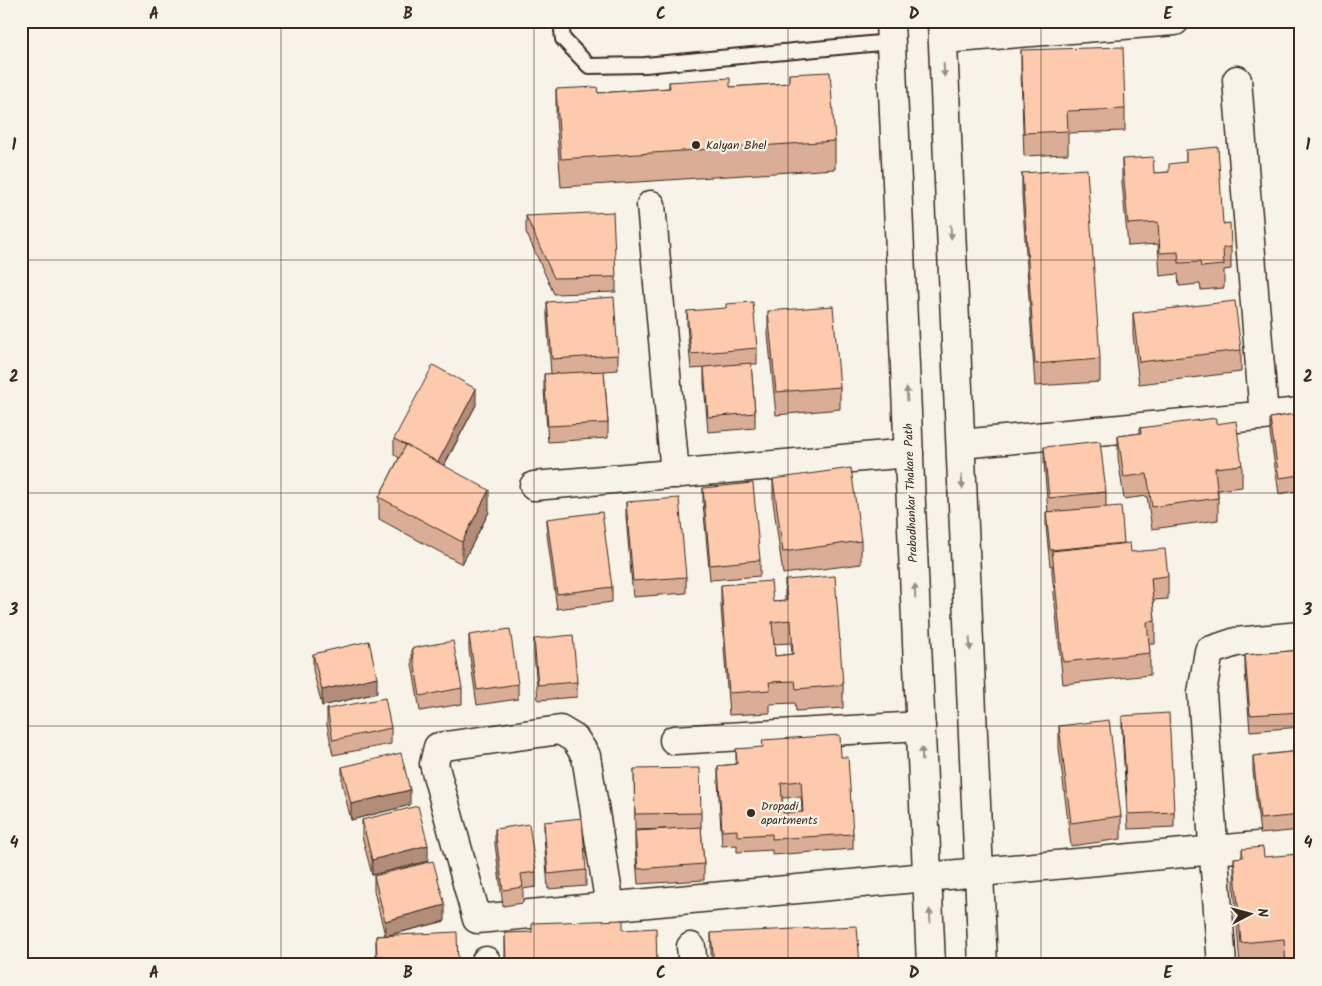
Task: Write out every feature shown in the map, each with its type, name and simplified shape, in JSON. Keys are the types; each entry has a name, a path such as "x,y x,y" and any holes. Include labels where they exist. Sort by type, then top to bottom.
{"street":[{"path":"983,965 942,30 1175,21"},
{"name":"Prabodhankar Thakare Path","path":"891,32 932,965"},
{"path":"1237,80 1264,416"},
{"path":"651,205 674,474"},
{"path":"961,444 1301,412"},
{"path":"534,486 910,453"},
{"path":"1222,965 1212,850 1202,693 1209,651 1236,642 1301,636"},
{"path":"674,740 921,726"},
{"path":"610,906 586,756 575,739 560,730 438,746 434,764 477,919 1301,842"}],"lane":[{"path":"561,21 562,39 589,66 645,65 891,32"}],"building":[{"path":"1123,47 1125,109 1067,111 1068,131 1024,133 1021,50"},
{"path":"830,72 835,141 561,159 556,89 597,87 598,93 670,88 669,82 730,78 730,87 789,83 789,74"},
{"path":"1218,147 1223,224 1230,223 1231,247 1223,248 1224,265 1201,267 1200,262 1179,263 1178,252 1160,253 1158,222 1128,224 1122,159 1153,157 1154,173 1169,172 1169,164 1186,162 1186,150"},
{"path":"1087,169 1100,359 1035,364 1022,173"},
{"path":"613,212 616,277 554,278 526,216"},
{"path":"614,297 618,355 552,359 547,302"},
{"path":"1235,301 1241,350 1139,362 1133,313"},
{"path":"753,302 757,348 691,354 687,311 726,308 726,304"},
{"path":"833,306 840,387 776,392 768,311"},
{"path":"751,363 755,413 708,417 704,367"},
{"path":"433,365 476,389 438,462 394,439"},
{"path":"604,371 608,423 548,426 544,374"},
{"path":"1301,413 1301,475 1279,478 1270,418"},
{"path":"1216,418 1216,424 1236,421 1242,465 1215,468 1218,498 1152,507 1147,474 1124,477 1118,436 1141,433 1140,428"},
{"path":"1100,441 1106,492 1049,498 1044,447"},
{"path":"406,445 489,490 462,542 379,497"},
{"path":"851,468 861,541 783,552 773,479"},
{"path":"753,483 760,560 710,565 703,488"},
{"path":"679,498 686,577 633,581 626,502"},
{"path":"1121,506 1124,543 1050,550 1046,512"},
{"path":"602,512 612,587 557,594 547,519"},
{"path":"1130,543 1131,552 1165,549 1168,576 1151,578 1155,621 1147,622 1150,653 1063,662 1052,551"},
{"path":"835,576 843,685 796,689 795,681 769,682 770,690 729,693 721,585 771,581 773,602 787,601 785,580","holes":["791,620 793,654 775,656 772,622"]},
{"path":"510,629 518,684 477,690 469,635"},
{"path":"573,635 577,682 538,685 534,639"},
{"path":"369,641 377,677 322,690 313,654"},
{"path":"453,641 462,688 420,696 412,648"},
{"path":"1301,650 1301,712 1250,715 1245,655"},
{"path":"385,698 391,728 333,740 327,709"},
{"path":"1169,713 1174,812 1128,814 1122,716"},
{"path":"1109,720 1121,816 1071,823 1059,726"},
{"name":"Dropadi apartments","path":"840,735 841,757 848,757 853,834 772,839 772,834 737,836 737,830 722,831 718,766 737,764 736,749 763,747 762,740","holes":["801,781 803,812 783,813 781,783"]},
{"path":"1301,751 1301,815 1260,819 1253,756"},
{"path":"401,753 410,790 351,804 342,767"},
{"path":"700,768 701,813 635,814 634,769"},
{"path":"418,806 428,845 372,860 362,820"},
{"path":"582,818 586,870 548,874 544,822"},
{"path":"529,824 536,872 521,874 523,887 503,890 495,829"},
{"path":"701,827 704,864 638,869 635,831"},
{"path":"1263,847 1264,857 1299,854 1301,875 1301,965 1286,965 1284,939 1241,943 1234,858 1243,857 1242,849"},
{"path":"433,861 445,905 385,921 374,876"},
{"path":"623,920 623,930 656,928 657,965 506,965 505,933 532,932 532,923"},
{"path":"857,926 860,965 714,965 711,933"},
{"path":"457,932 458,965 386,965 386,956 377,956 376,936"}],"place":[{"name":"Kalyan Bhel","path":"696,145"},
{"name":"Dropadi apartments","path":"751,813"}]}
